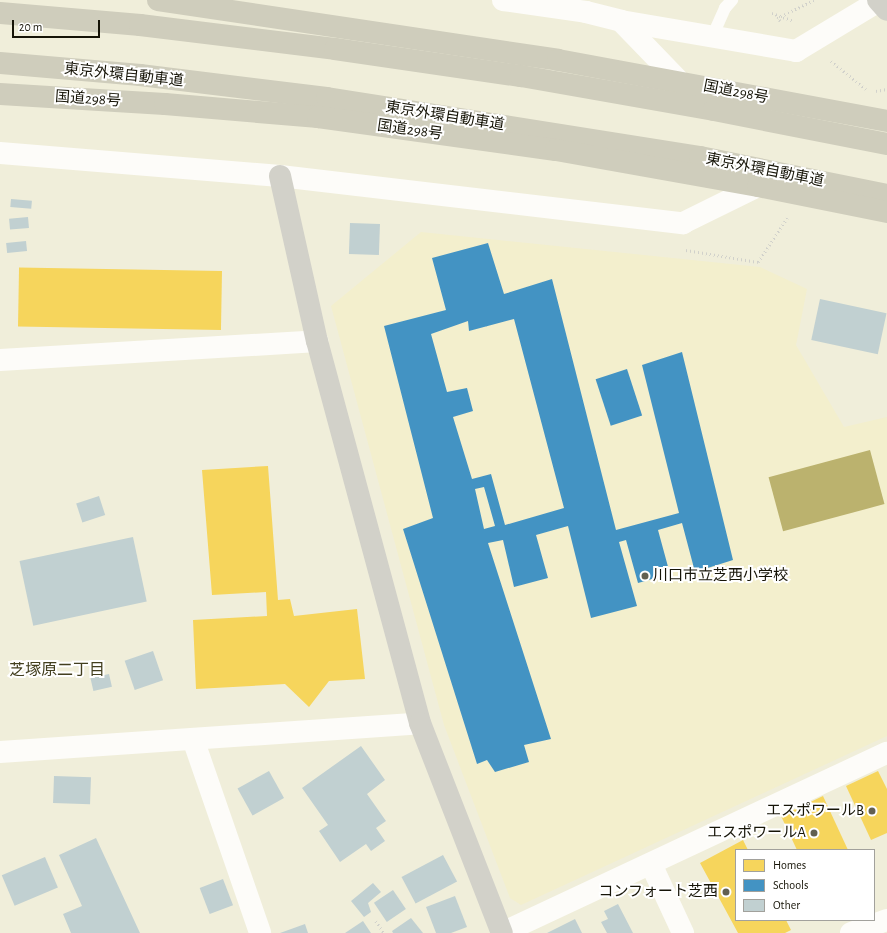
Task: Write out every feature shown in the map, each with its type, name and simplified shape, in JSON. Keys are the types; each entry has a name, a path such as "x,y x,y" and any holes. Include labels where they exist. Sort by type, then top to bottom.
{"highway":[{"name":"国道298号","path":"158,0 558,60 887,121"},
{"path":"0,13 155,27 521,76 714,110 887,144"},
{"name":"東京外環自動車道","path":"0,63 140,75 335,99 700,157 887,195"},
{"name":"国道298号","path":"0,94 165,104 318,117 556,150 758,186 887,212"}],"street":[{"path":"504,0 590,6 620,21 713,35 796,51 881,4"},
{"path":"620,21 680,82"},
{"path":"0,153 280,176 682,223 758,186"},
{"path":"280,176 317,341 420,723 502,933 887,753"},
{"path":"0,360 317,341"},
{"path":"0,752 420,723"},
{"path":"193,739 260,933"},
{"path":"650,864 682,933"},
{"path":"851,933 887,920"}],"lane":[{"path":"713,35 725,8 732,0"}],"path":[{"path":"772,13 797,22"},
{"path":"376,920 384,933"}],"shaded area":[{"name":"川口市立芝西小学校","path":"421,232 760,267 807,289 796,345 844,427 887,417 887,736 521,905 510,898 444,725 331,306"},
{"path":"870,450 884,504 783,531 769,477"}],"building: Homes":[{"path":"19,267 222,271 221,330 18,326"},
{"path":"268,466 278,600 290,599 294,616 357,609 365,679 329,681 309,707 285,684 196,689 193,620 267,616 266,592 212,595 202,470"},
{"name":"エスポワールB","path":"878,771 887,789 887,833 871,840 846,786"},
{"name":"エスポワールA","path":"823,796 848,849 797,849 781,816"},
{"name":"コンフォート芝西","path":"743,840 748,849 735,849 735,921 786,921 791,930 785,933 738,933 700,863"}],"building: Schools":[{"path":"488,243 504,294 552,279 616,530 679,513 642,365 682,352 733,560 695,572 682,523 658,530 670,574 638,583 626,540 619,542 637,606 591,618 568,526 536,535 548,578 514,587 503,540 488,543 551,739 524,745 529,762 495,772 487,760 477,764 403,529 433,518 384,326 446,310 432,258","holes":["514,319 564,508 505,525 491,474 472,479 453,417 473,411 467,388 447,392 431,334 468,321 469,331","484,487 495,526 484,529 475,489"]},
{"path":"627,369 642,416 611,426 596,379"}],"building: Other":[{"path":"11,199 32,201 31,209 10,207"},
{"path":"28,217 29,228 10,230 9,219"},
{"path":"350,223 380,224 379,255 349,254"},
{"path":"26,241 27,251 7,253 6,243"},
{"path":"820,299 887,313 878,354 811,340"},
{"path":"99,496 105,515 82,522 76,503"},
{"path":"133,537 147,602 33,626 20,561"},
{"path":"153,651 163,680 135,690 125,661"},
{"path":"109,674 112,687 93,691 90,678"},
{"path":"361,746 385,780 367,794 386,821 376,828 385,841 371,851 366,844 340,862 319,831 328,825 302,788"},
{"path":"269,771 284,798 253,816 238,788"},
{"path":"54,776 91,777 90,804 53,803"},
{"path":"96,838 140,933 71,933 63,914 82,906 59,855"},
{"path":"443,855 457,881 416,904 402,877"},
{"path":"45,857 58,887 15,906 2,875"},
{"path":"223,879 233,905 210,914 200,888"},
{"path":"373,883 381,892 368,903 371,912 364,917 351,901"},
{"path":"393,890 406,909 387,922 374,903"},
{"path":"455,896 467,927 451,933 436,933 426,907"},
{"path":"618,904 633,933 607,933 601,922 608,919 604,911"},
{"path":"411,918 423,933 393,933 392,931"},
{"path":"575,919 582,933 547,933"},
{"path":"363,921 371,933 345,933"},
{"path":"305,924 308,933 280,933"}],"place":[{"name":"川口市立芝西小学校","path":"645,576"},
{"name":"エスポワールB","path":"872,811"},
{"name":"エスポワールA","path":"814,833"},
{"name":"コンフォート芝西","path":"726,892"}],"district":[{"name":"芝塚原二丁目","path":"57,670"}]}
